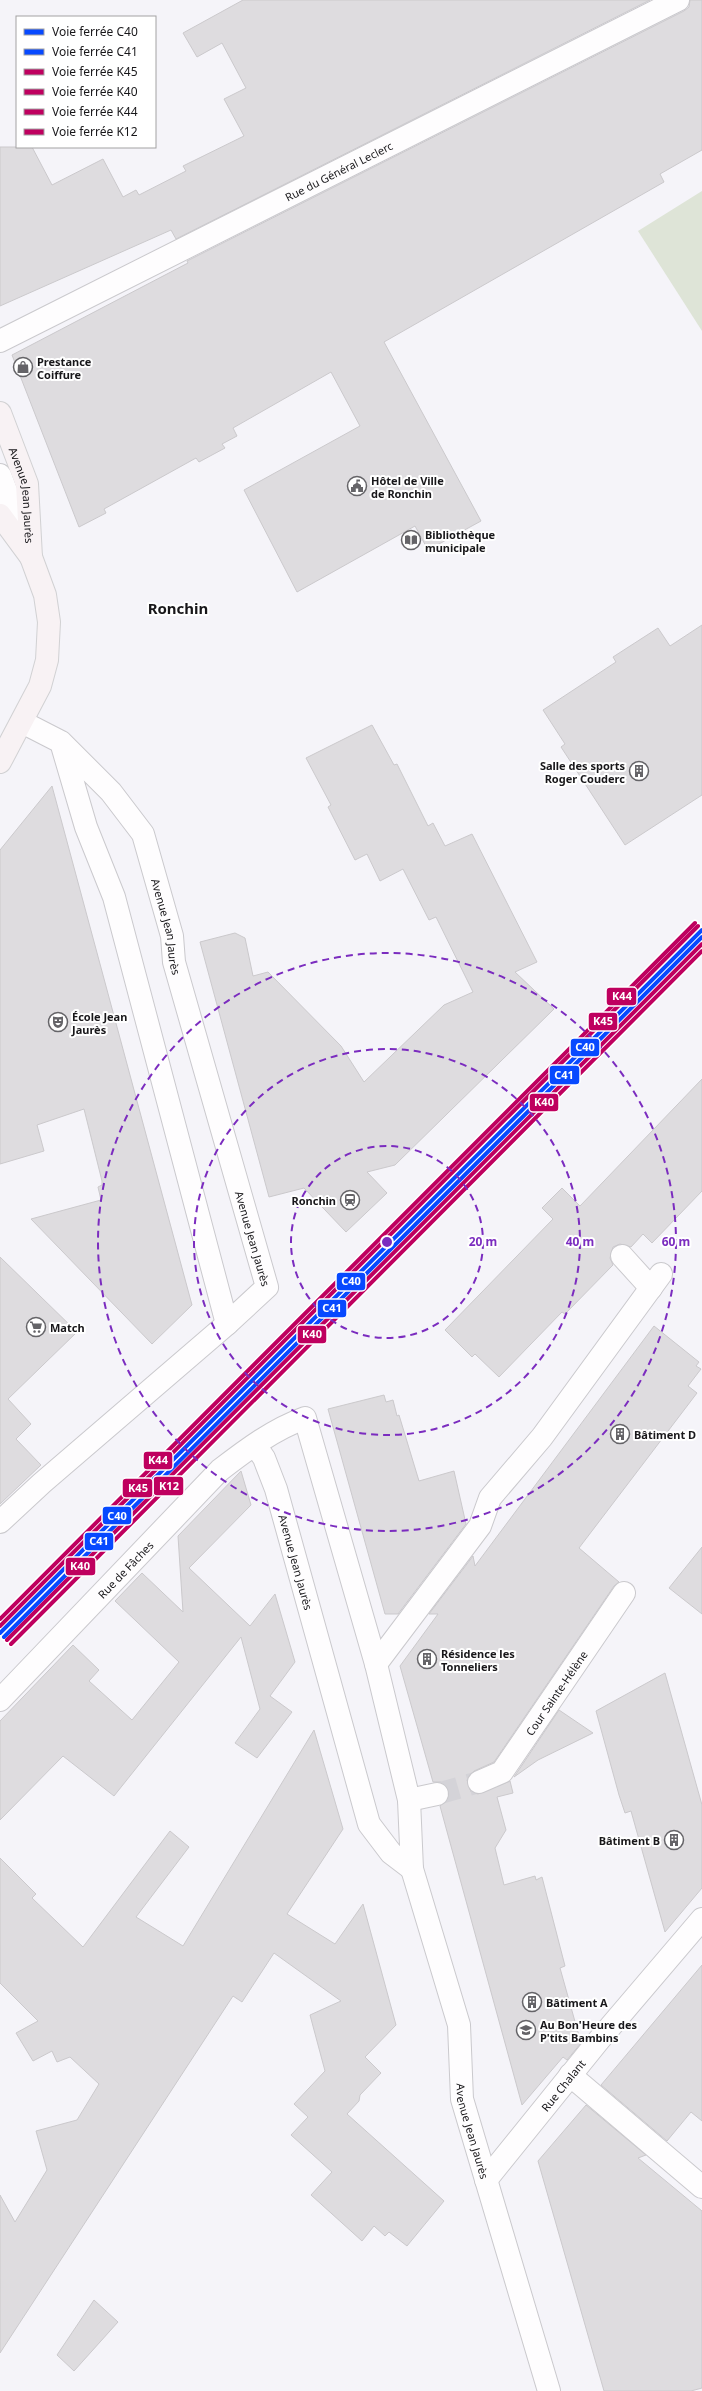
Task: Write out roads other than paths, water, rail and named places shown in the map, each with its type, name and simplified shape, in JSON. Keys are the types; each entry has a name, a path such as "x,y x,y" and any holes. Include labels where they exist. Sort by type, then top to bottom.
{"main road":[{"name":"Avenue Jean Jaurès","path":"0,413 27,484 31,557 48,609 49,636 47,660 42,680 22,722"},
{"name":"Avenue Jean Jaurès","path":"0,515 31,557"},
{"path":"0,762 22,722"}],"street":[{"name":"Rue du Général Leclerc","path":"0,341 678,0"},
{"path":"0,475 31,557"},
{"name":"Avenue Jean Jaurès","path":"22,722 61,742 111,792 143,834 172,936 174,962 267,1287 227,1324"},
{"path":"0,1522 42,1483 227,1324 114,897 86,827 61,742"},
{"path":"376,1664 480,1526 490,1498 542,1437 656,1281 622,1256"},
{"name":"Avenue Jean Jaurès","path":"412,1869 392,1853 369,1824 276,1489 264,1458 255,1445 290,1424 305,1418 376,1664 408,1807 412,1869 459,2025 461,2093 549,2391"},
{"name":"Rue de Fâches","path":"0,1700 220,1470 255,1445"},
{"name":"Cour Sainte-Hélène","path":"479,1782 502,1772 624,1593"},
{"path":"408,1807 437,1794"},
{"name":"Rue Chalant","path":"486,2180 570,2075 702,1919"},
{"path":"570,2075 702,2187"}],"tunnel":[{"path":"437,1794 479,1782"}],"rail line":[{"name":"K44","path":"0,1619 695,923"},
{"name":"K45","path":"0,1626 698,926"},
{"name":"C40","path":"0,1633 702,930"},
{"name":"C41","path":"4,1637 702,937"},
{"name":"K40","path":"7,1640 702,944"},
{"name":"K12","path":"11,1644 702,951"}],"place":[{"name":"Prestance Coiffure","path":"23,367"},
{"name":"Hôtel de Ville de Ronchin","path":"357,486"},
{"name":"Bibliothèque municipale","path":"411,540"},
{"name":"Salle des sports Roger Couderc","path":"639,771"},
{"name":"École Jean Jaurès","path":"58,1022"},
{"name":"Ronchin","path":"350,1200"},
{"name":"Match","path":"36,1327"},
{"name":"Bâtiment D","path":"620,1434"},
{"name":"Résidence les Tonneliers","path":"427,1659"},
{"name":"Bâtiment B","path":"674,1840"},
{"name":"Bâtiment A","path":"532,2002"},
{"name":"Au Bon'Heure des P'tits Bambins","path":"526,2030"}],"district":[{"name":"Ronchin","path":"178,608"}]}
